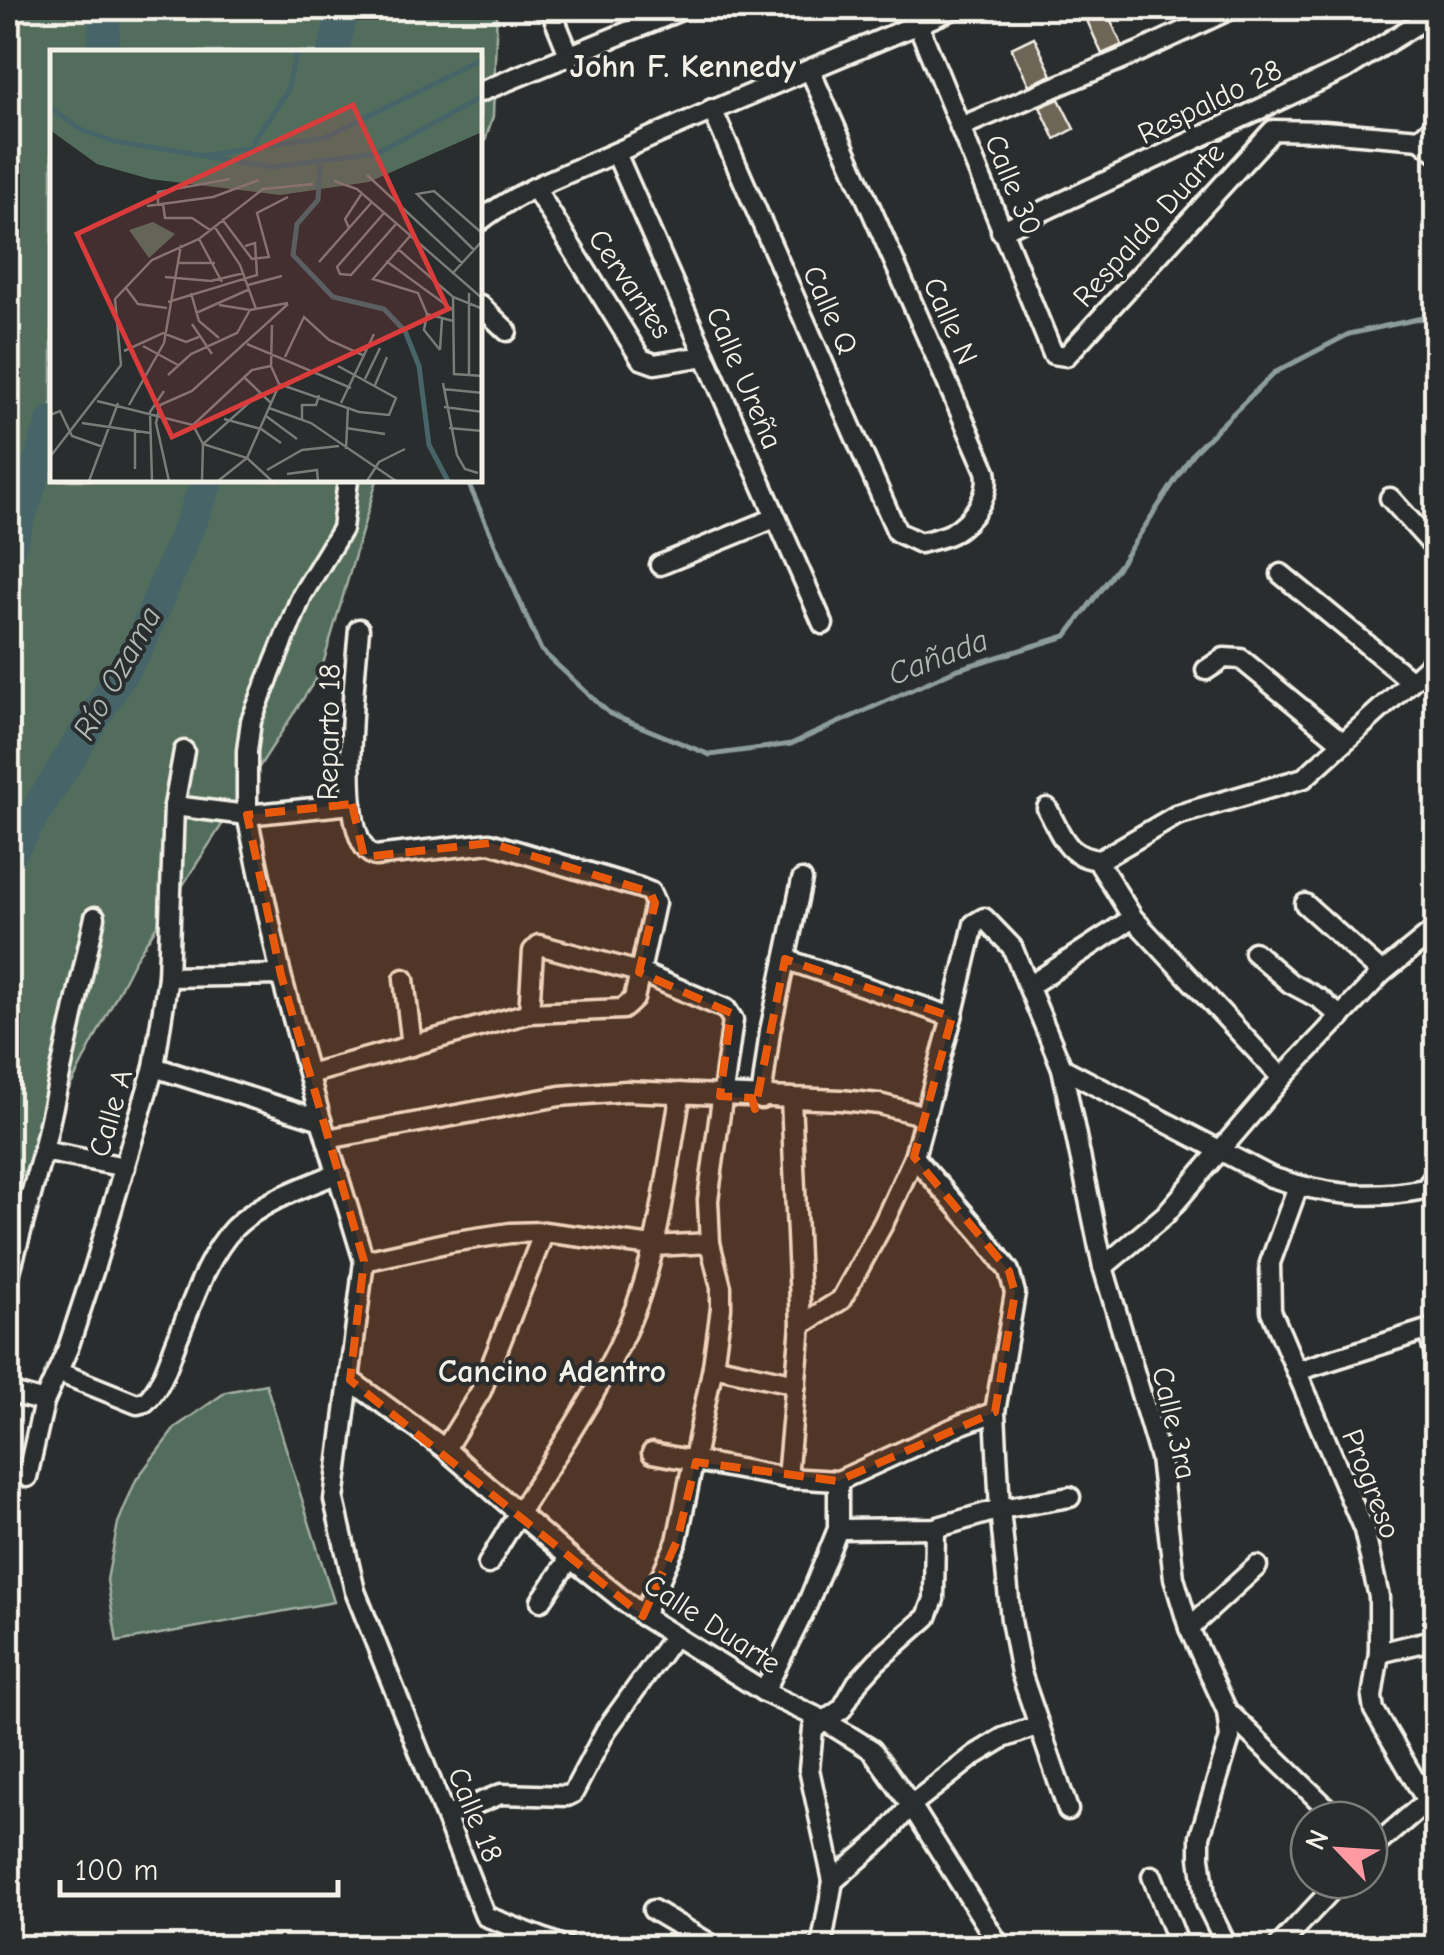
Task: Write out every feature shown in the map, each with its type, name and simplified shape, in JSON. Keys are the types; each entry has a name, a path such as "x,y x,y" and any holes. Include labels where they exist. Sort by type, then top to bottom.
{"street":[{"path":"550,8 570,57"},
{"path":"482,91 686,8"},
{"path":"482,219 500,205 534,188 956,8"},
{"path":"960,127 1233,8"},
{"name":"Respaldo 28","path":"1001,231 1348,68 1436,12"},
{"name":"Calle 30","path":"918,24 1053,354 1066,356"},
{"name":"Calle N","path":"810,70 989,485 972,514 952,533 920,543 898,532"},
{"path":"1267,103 1273,130 1420,139 1436,152"},
{"name":"Calle Q","path":"712,109 898,532"},
{"path":"1420,139 1436,124"},
{"name":"Respaldo Duarte","path":"1066,356 1273,130"},
{"name":"Calle Ureña","path":"616,152 822,624"},
{"name":"Cervantes","path":"534,188 642,359 655,364 706,356"},
{"path":"482,306 507,331"},
{"path":"348,482 342,529 302,595 252,721 247,751 248,815 281,975 364,1260 450,1242 544,1232 653,1246 710,1242"},
{"path":"1390,498 1436,549"},
{"path":"660,565 775,518"},
{"path":"1281,574 1410,680"},
{"name":"Reparto 18","path":"359,628 351,754 352,804 361,846 376,856 490,843 650,892 655,902 639,972"},
{"path":"1206,670 1224,658 1241,659 1343,743"},
{"path":"1047,808 1067,846 1081,858 1100,860 1177,815 1304,778 1436,659"},
{"name":"Calle A","path":"27,1477 44,1402 94,1269 154,1067 168,977 174,806 184,751"},
{"path":"174,806 248,815 352,804"},
{"path":"1100,860 1132,918 1282,1078"},
{"path":"762,1099 802,880"},
{"path":"1304,904 1382,973"},
{"path":"8,1278 42,1151 95,916"},
{"name":"Calle 3ra","path":"952,1018 974,924 984,918 1012,947 1062,1068 1103,1267 1160,1458 1174,1578 1189,1628 1227,1711 1230,1738 1200,1836 1200,1857 1206,1903 1228,1948"},
{"path":"1029,986 1132,918"},
{"path":"1103,1267 1165,1214 1282,1078 1382,973 1436,929"},
{"path":"529,1013 533,951 539,945 639,972 732,1014 708,1200 710,1242 721,1287 713,1366 678,1541 643,1616"},
{"path":"1254,952 1294,986 1341,1016"},
{"path":"785,959 952,1018 914,1156 884,1222 841,1300 802,1325"},
{"path":"309,1074 529,1013 623,1009 634,999 639,972"},
{"path":"168,977 281,975"},
{"path":"404,979 412,1046"},
{"path":"154,1067 321,1120"},
{"path":"1062,1068 1271,1176 1298,1186 1340,1194 1386,1196 1433,1188"},
{"path":"327,1139 560,1096 626,1091 879,1104 925,1116"},
{"path":"488,1564 618,1347 638,1302 653,1246 681,1093"},
{"path":"788,1478 802,1325 791,1098"},
{"path":"42,1151 124,1167"},
{"path":"914,1156 1009,1271 1015,1293 996,1412 1000,1510 1011,1620 1021,1674 1068,1810"},
{"path":"58,1372 137,1404 145,1402 160,1381 222,1242 238,1224 281,1198 338,1172"},
{"name":"Progreso","path":"1298,1186 1270,1264 1271,1311 1364,1530 1379,1598 1374,1710 1432,1799"},
{"path":"446,1449 480,1390 544,1232"},
{"name":"Calle 18","path":"364,1260 334,1500 355,1590 485,1916 568,1948"},
{"path":"1297,1372 1432,1328 1436,1359"},
{"path":"713,1366 796,1384"},
{"name":"Calle Duarte","path":"350,1380 446,1449 643,1616 764,1692 872,1750 1001,1948"},
{"path":"8,1392 44,1402"},
{"path":"652,1453 788,1478 838,1481 996,1412"},
{"path":"764,1692 838,1530 838,1481"},
{"path":"838,1530 935,1528 1070,1497"},
{"path":"821,1948 833,1881 808,1768 813,1729 842,1708 877,1660 927,1617 934,1599 935,1528"},
{"path":"542,1601 570,1558"},
{"path":"1189,1628 1257,1566"},
{"path":"447,1816 501,1794 573,1793 606,1730 674,1636"},
{"path":"1379,1653 1436,1638"},
{"path":"1227,1711 1319,1800"},
{"path":"833,1881 883,1838 911,1805 975,1755 1003,1738 1039,1725"},
{"path":"1389,1834 1432,1799"},
{"path":"1152,1876 1180,1948"},
{"path":"1277,1948 1323,1900"},
{"path":"653,1910 717,1948"}],"highlighted area":[{"path":"352,804 364,857 490,843 650,892 655,903 639,972 731,1013 720,1096 752,1098 755,1109 785,959 952,1017 914,1157 1009,1271 1015,1293 995,1412 838,1481 696,1462 677,1541 643,1616 350,1380 364,1261 281,975 247,815"}],"green space":[{"path":"8,8 497,8 493,116 482,151 482,50 50,50 50,482 376,482 321,671 134,961 37,1152 8,1196"},
{"path":"266,1384 334,1602 117,1642 107,1580 118,1523 136,1480 176,1427 226,1392"}],"building":[{"path":"1105,8 1122,45 1102,54 1085,16"},
{"path":"1034,37 1052,75 1029,85 1011,48"},
{"path":"1059,99 1074,129 1055,139 1040,107"}],"waterway":[{"path":"103,50 105,8"},
{"name":"Río Ozama","path":"334,50 344,8"},
{"name":"Cañada","path":"468,482 541,650 610,714 710,755 791,744 955,670 1066,636 1121,563 1193,453 1274,373 1349,334 1436,315"},
{"path":"8,552 50,428"},
{"name":"Río Ozama","path":"8,857 141,642 207,482"}],"district":[{"name":"John F. Kennedy","path":"683,66"},
{"name":"Cancino Adentro","path":"552,1371"}]}
